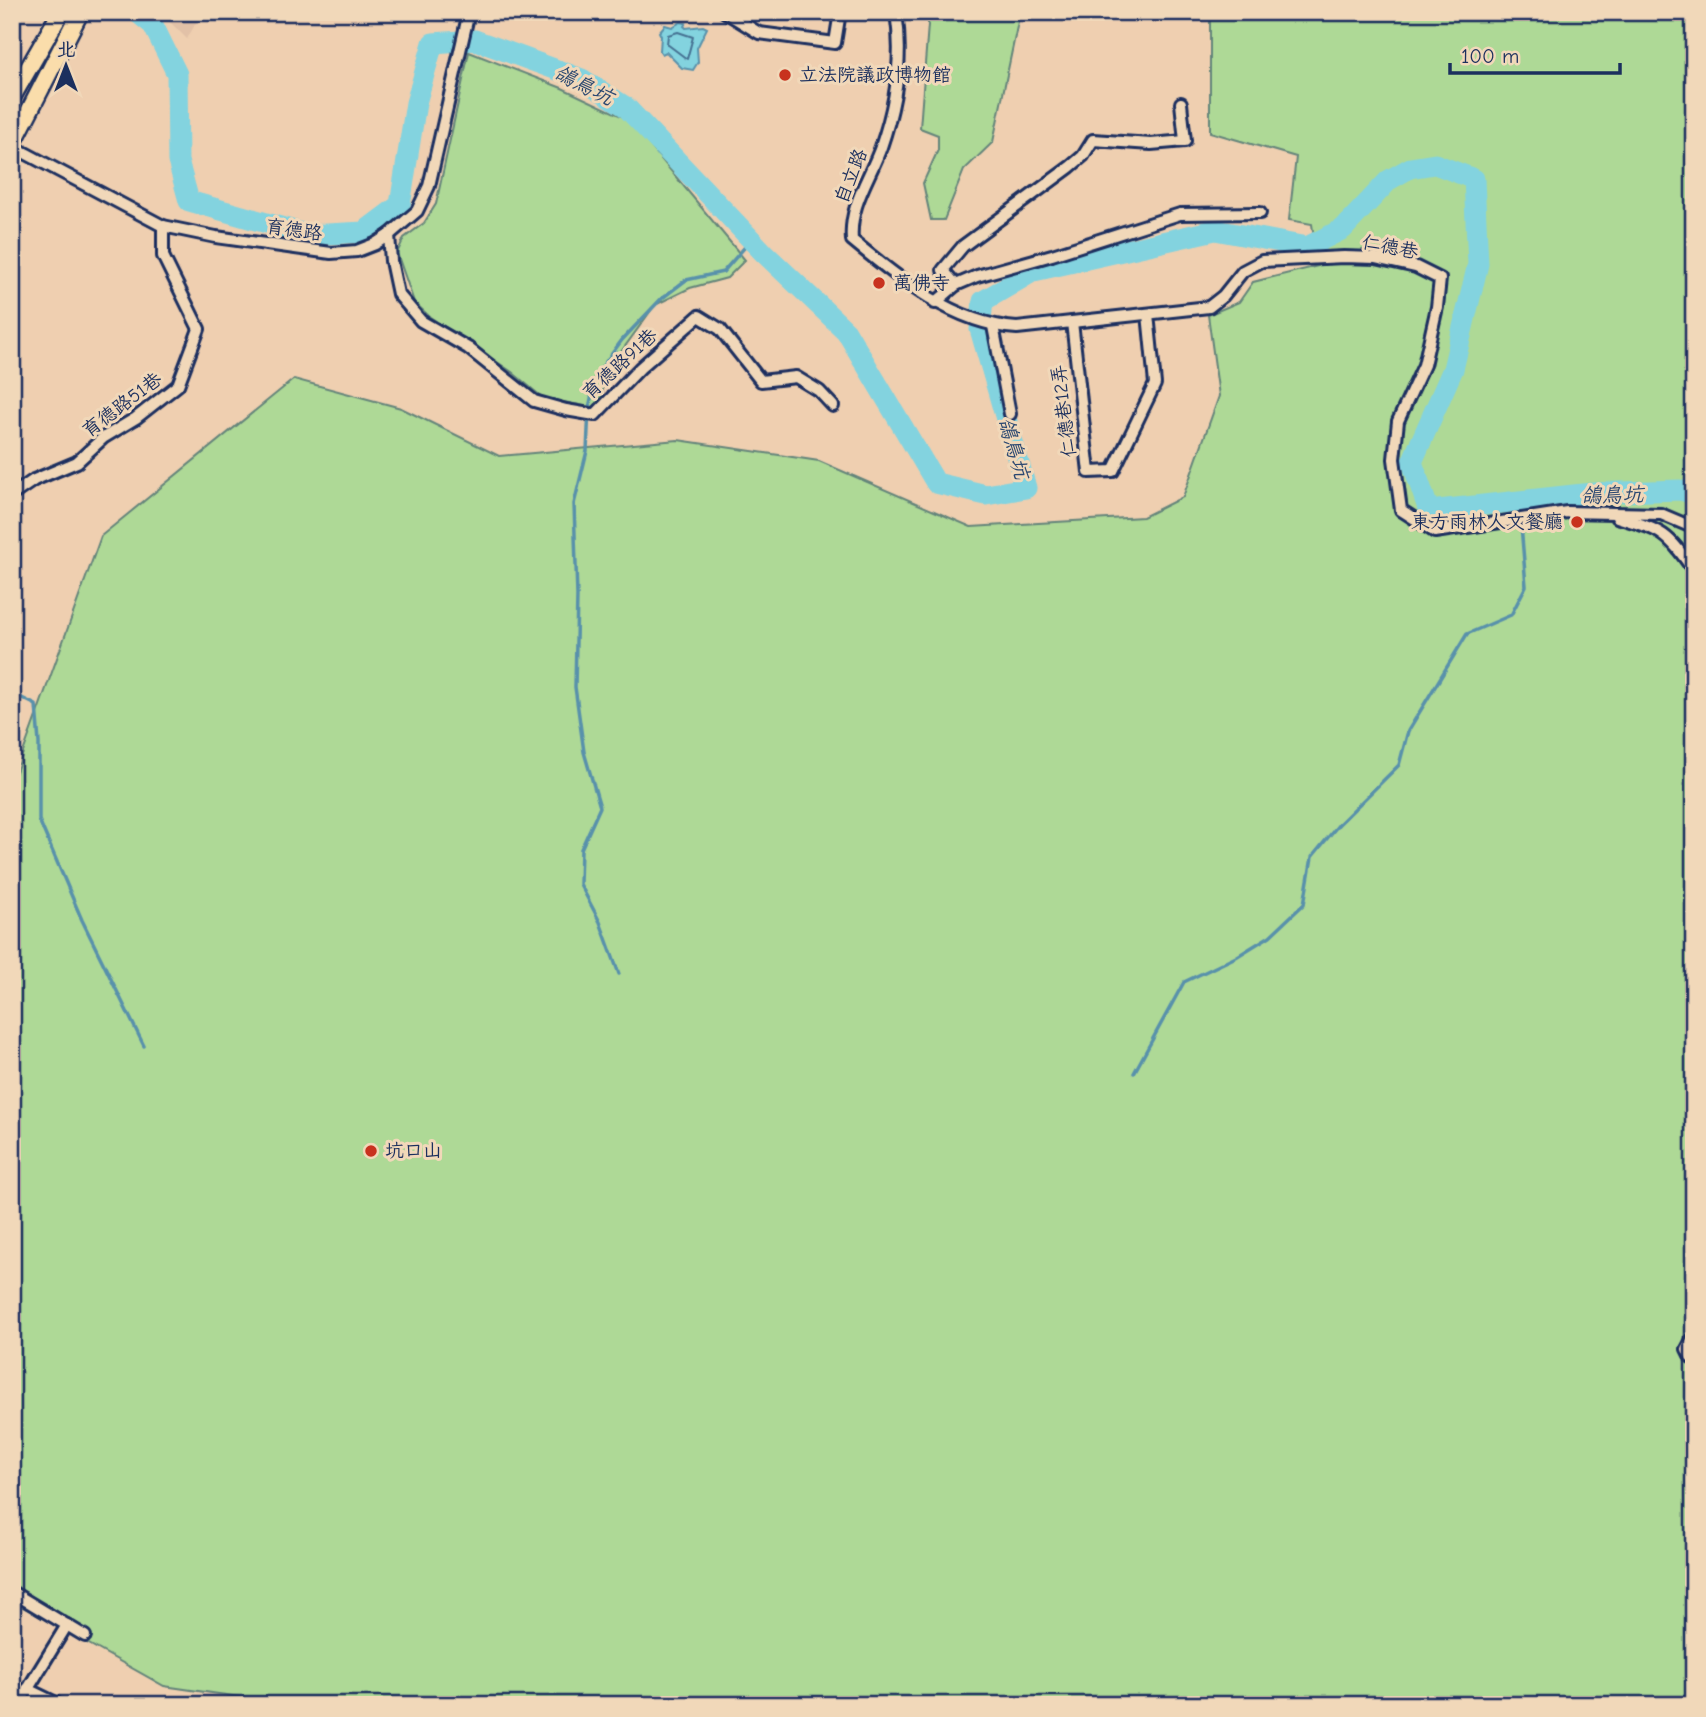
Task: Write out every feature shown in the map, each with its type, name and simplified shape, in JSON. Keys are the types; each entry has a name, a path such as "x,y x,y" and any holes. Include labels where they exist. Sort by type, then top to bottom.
{"main road":[{"path":"12,97 61,12"},
{"path":"12,145 80,12"}],"street":[{"name":"育德路","path":"12,145 163,226 216,237 331,253 357,251 389,235 417,211 429,186 469,12"},
{"path":"724,12 759,33 835,43 840,12"},
{"name":"自立路","path":"896,12 900,55 892,108 881,147 855,205 851,226 852,240 940,305"},
{"path":"956,285 943,270 963,246 1070,167 1083,156 1093,140 1151,145 1185,141 1181,103"},
{"path":"940,305 956,285 977,276 1180,214 1260,213"},
{"name":"育德路51巷","path":"12,495 34,480 77,462 103,438 136,418 178,385 199,329 163,256 163,226"},
{"name":"育德路91巷","path":"389,235 398,294 421,321 468,348 534,401 595,415 640,368 699,316 720,329 761,381 796,377 819,391 833,406"},
{"name":"仁德巷","path":"940,305 990,324 1017,328 1209,307 1223,296 1243,271 1262,261 1355,257 1376,258 1416,267 1440,279 1437,307 1424,365 1398,421 1394,459 1401,510 1435,532 1567,512 1661,514 1694,528"},
{"name":"仁德巷12弄","path":"1072,322 1089,472 1113,471 1155,384 1148,314"},
{"path":"990,324 1010,414"},
{"name":"仁德巷","path":"1597,513 1654,528 1673,540 1694,571"},
{"path":"1694,1336 1687,1349 1691,1357 1694,1357"},
{"path":"12,1592 85,1636"},
{"path":"18,1705 67,1625"},
{"path":"27,1689 60,1705"}],"shaded area":[{"path":"160,12 202,12 187,39"}],"green space":[{"path":"929,12 1020,12 993,142 964,170 944,220 931,220 923,183 938,150 938,135 920,128"},
{"path":"1210,12 1694,12 1694,1705 294,1705 164,1686 12,1601 12,783 101,536 294,379 401,408 499,456 678,440 819,461 971,527 1143,517 1183,497 1219,396 1208,315 1239,302 1253,282 1318,266 1312,224 1289,220 1296,157 1210,132"},
{"path":"469,52 562,88 628,119 745,260 727,278 690,288 655,305 605,374 600,409 543,398 512,372 430,317 414,302 397,253 404,238 424,223 436,204"}],"water":[{"path":"681,22 686,23 686,28 707,28 697,48 698,62 693,70 682,68 666,52 662,54 660,51 659,32 665,25 672,27"}],"waterway":[{"name":"鴿鳥坑","path":"137,12 153,25 177,74 178,161 189,201 309,235 364,232 400,205 416,103 433,43 475,40 582,79 626,107 764,253 846,331 936,483 986,495 1026,488 980,329 983,301 1034,271 1215,230 1307,247 1343,229 1389,180 1410,168 1435,164 1474,179 1478,264 1453,369 1412,462 1429,511 1592,493 1680,490 1694,494"},
{"path":"619,974 600,922 580,884 581,849 600,807 584,752 575,687 577,596 574,504 587,451 589,408 596,375 622,340 661,299 686,280 723,272 751,240"},
{"path":"1134,1073 1184,982 1236,957 1270,936 1304,904 1312,857 1339,824 1399,765 1408,731 1467,634 1511,615 1526,586 1519,501"},
{"path":"12,698 18,696 36,705 39,820 82,920 144,1046"}],"place":[{"name":"立法院議政博物館","path":"785,75"},
{"name":"萬佛寺","path":"879,283"},
{"name":"東方雨林人文餐廳","path":"1577,522"},
{"name":"坑口山","path":"371,1151"}]}
